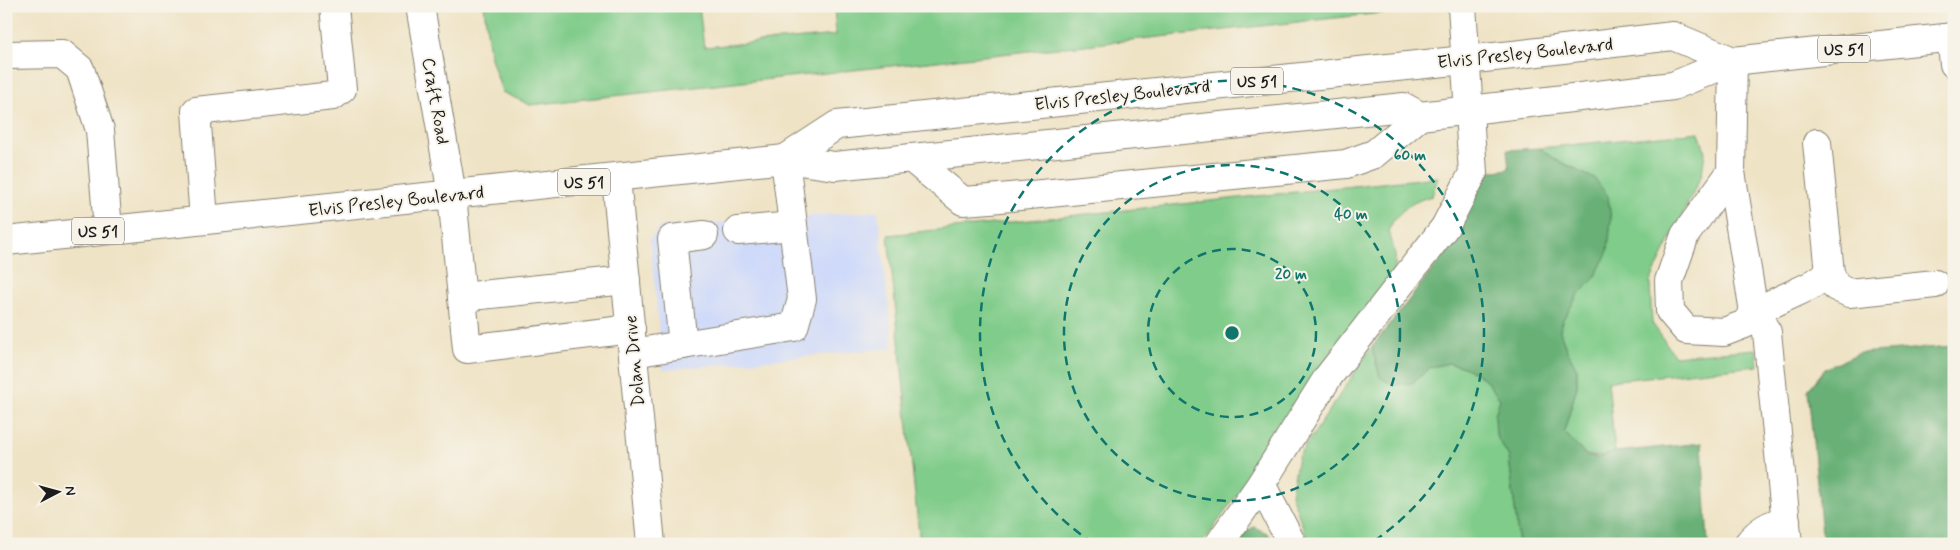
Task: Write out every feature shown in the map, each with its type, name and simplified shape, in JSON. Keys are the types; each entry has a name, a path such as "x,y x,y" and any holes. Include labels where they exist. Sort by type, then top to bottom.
{"main road":[{"path":"204,220 196,111 333,96 342,88 334,6"},
{"name":"Craft Road","path":"420,6 452,196 467,349 632,341"},
{"path":"1219,544 1261,484 1328,377 1445,227 1473,173 1462,6"},
{"name":"Elvis Presley Boulevard","path":"785,159 837,125 1673,36 1733,61"},
{"path":"1952,37 1954,64"},
{"name":"Elvis Presley Boulevard","path":"6,241 452,196 785,159 835,166 1404,107 1420,116 1469,111 1673,86 1733,61 1952,37"},
{"path":"6,56 62,54 80,69 100,130 108,230"},
{"path":"1733,61 1731,172 1754,312 1767,332 1787,532"},
{"path":"910,158 963,201 990,199 1346,164 1374,154 1420,116"},
{"path":"1817,143 1830,273 1836,287 1849,293 1935,284"},
{"path":"632,341 683,345 794,327 802,299 785,159"},
{"path":"1731,172 1685,235 1669,282 1670,311 1686,330 1724,332 1745,324 1754,312 1810,286 1830,273"},
{"name":"Dolan Drive","path":"616,178 651,544"},
{"path":"738,231 793,226"},
{"path":"683,345 672,238 704,235"},
{"path":"462,297 626,280"},
{"path":"1261,484 1292,544"},
{"path":"1748,544 1762,530 1777,522 1787,532"}],"shaded area":[{"path":"878,211 893,348 663,370 650,239 660,227"}],"green space":[{"path":"484,6 699,6 704,47 836,35 834,6 1428,6 1428,8 530,105 502,92 490,55"},
{"path":"1699,132 1705,152 1702,174 1650,282 1652,323 1675,356 1756,349 1758,366 1608,381 1615,452 1590,456 1581,451 1564,432 1577,386 1577,369 1566,349 1560,331 1562,320 1578,295 1594,279 1577,169 1554,159 1540,148"},
{"path":"1540,148 1554,159 1595,179 1608,196 1611,219 1608,251 1594,279 1578,295 1562,321 1560,331 1566,349 1577,369 1577,386 1564,432 1586,456 1597,458 1615,452 1702,443 1708,544 1519,544 1509,457 1496,435 1495,415 1500,399 1484,378 1464,367 1449,363 1431,367 1412,383 1393,385 1380,377 1372,347 1451,246 1487,172 1509,169 1507,150"},
{"path":"1438,177 1432,196 1405,208 1388,231 1395,253 1393,275 1202,544 920,544 888,235"},
{"path":"1954,346 1954,544 1823,544 1808,390 1825,369 1859,353"},
{"path":"1372,347 1380,377 1412,383 1431,367 1449,363 1464,367 1484,378 1500,399 1495,415 1496,435 1509,457 1519,544 1309,544 1291,494 1298,457"},
{"path":"1254,527 1267,533 1277,544 1235,544 1245,532"}]}
